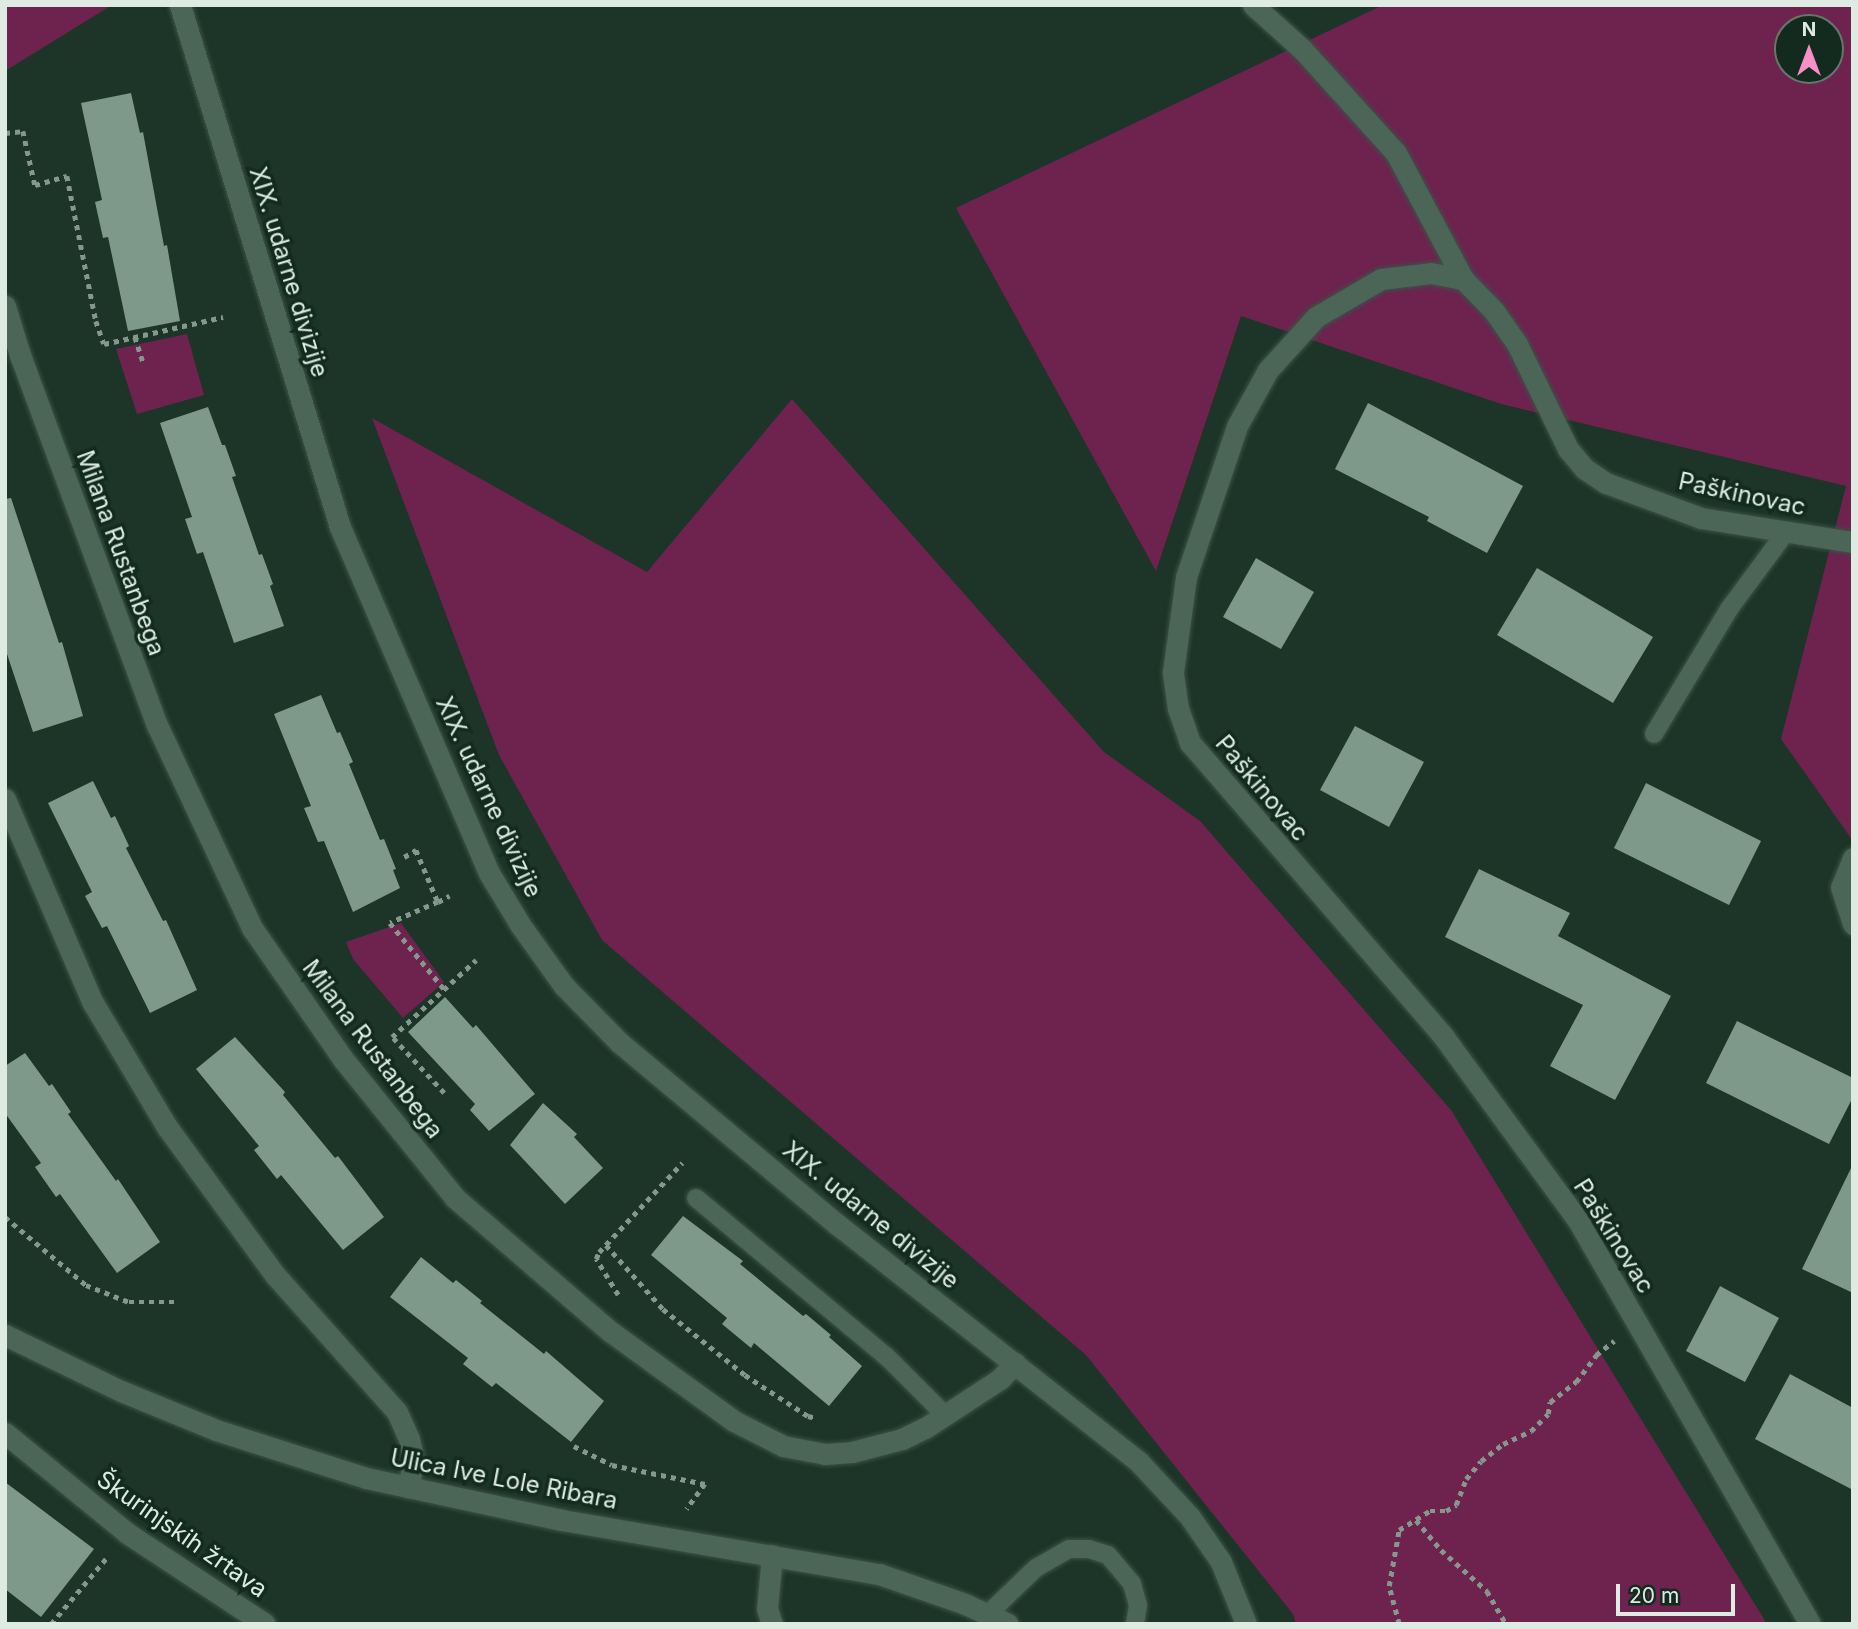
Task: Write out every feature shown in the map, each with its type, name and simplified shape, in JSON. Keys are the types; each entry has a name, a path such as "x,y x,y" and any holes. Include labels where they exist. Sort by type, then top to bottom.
{"street":[{"name":"XIX. udarne divizije","path":"180,5 340,527 489,873 521,926 564,986 620,1043 838,1224 1139,1461 1190,1517 1221,1562 1246,1624"},
{"path":"1253,5 1302,50 1396,153 1463,279"},
{"name":"Paškinovac","path":"1810,1624 1577,1219 1444,1037 1190,743 1178,709 1173,672 1186,577 1237,426 1268,370 1316,317 1381,279 1432,273 1463,279 1494,311 1517,344 1568,449 1585,469 1625,491 1701,517 1853,542"},
{"name":"Milana Rustanbega","path":"5,306 25,368 157,725 252,928 343,1059 455,1198 611,1332 734,1421 783,1446 825,1454 852,1452 902,1438 945,1415 1000,1380 1015,1363"},
{"path":"5,800 93,1003 167,1127 275,1275 397,1412 410,1438 414,1460 408,1487"},
{"path":"1853,858 1841,887 1853,924"},
{"name":"Ulica Ive Lole Ribara","path":"5,1335 121,1391 216,1430 311,1462 408,1487 562,1520 879,1574 1008,1624"},
{"name":"Škurinjskih žrtava","path":"5,1433 127,1533 265,1624"},
{"path":"772,1555 767,1609 772,1624"}],"lane":[{"path":"1654,733 1729,609 1786,532"},
{"path":"696,1198 887,1357 945,1415"},
{"path":"988,1614 1036,1568 1069,1549 1089,1549 1108,1555 1132,1584 1138,1605 1135,1624"}],"path":[{"path":"5,133 23,131 35,185 66,176 96,321 104,344 223,317"},
{"path":"135,337 144,364"},
{"path":"404,857 416,850 438,902"},
{"path":"444,989 390,923 449,896"},
{"path":"444,1093 392,1037 476,960"},
{"path":"625,1307 596,1259 682,1163"},
{"path":"5,1217 86,1285 130,1302 177,1302"},
{"path":"606,1245 663,1308 745,1375 807,1416 830,1422"},
{"path":"1399,1624 1389,1586 1399,1530 1430,1511 1446,1511 1456,1506 1466,1479 1480,1461 1503,1444 1531,1431 1548,1414 1550,1402 1576,1382 1596,1355 1636,1323"},
{"path":"574,1446 612,1465 705,1485 679,1518"},
{"path":"1416,1520 1441,1550 1487,1591 1506,1624"},
{"path":"51,1624 108,1555"}],"shaded area":[{"path":"5,5 112,5 5,71"},
{"path":"1383,5 1853,5 1853,841 1781,739 1846,486 1501,404 1241,316 1156,571 956,208"},
{"path":"187,334 204,395 137,414 116,349"},
{"path":"792,399 1104,752 1200,821 1451,1110 1767,1624 1296,1624 1293,1614 1086,1355 602,940 499,755 372,418 647,572"},
{"path":"401,923 444,982 403,1018 353,959 346,942"}],"building":[{"path":"131,93 140,133 143,132 180,321 128,331 108,237 103,238 95,202 102,200 81,103"},
{"path":"1368,403 1523,486 1487,553 1427,521 1429,517 1335,469"},
{"path":"208,407 236,476 232,477 259,555 262,554 273,584 270,586 284,626 234,643 203,552 197,554 185,519 192,517 160,423"},
{"path":"11,498 59,643 62,642 83,716 33,732 5,648 5,499"},
{"path":"1256,558 1314,592 1281,649 1223,617"},
{"path":"1537,568 1653,637 1613,703 1497,635"},
{"path":"321,695 353,762 349,764 380,840 384,839 400,888 353,912 324,841 318,842 304,808 311,806 274,714"},
{"path":"1355,726 1424,762 1389,827 1320,790"},
{"path":"93,781 111,818 115,816 129,846 126,848 163,921 166,920 197,990 150,1013 107,926 102,928 85,896 92,892 48,803"},
{"path":"1646,783 1761,841 1729,905 1614,848"},
{"path":"1479,869 1570,913 1558,936 1671,996 1615,1100 1550,1066 1583,1005 1445,937"},
{"path":"445,997 473,1028 476,1025 535,1094 489,1131 470,1110 475,1104 408,1032"},
{"path":"1737,1021 1853,1078 1853,1097 1829,1144 1706,1083"},
{"path":"235,1037 285,1092 283,1095 335,1158 338,1156 384,1217 343,1250 281,1175 277,1179 254,1150 259,1146 196,1069"},
{"path":"25,1053 49,1086 52,1084 71,1112 68,1114 116,1181 118,1179 160,1242 117,1273 60,1194 56,1197 35,1167 41,1163 5,1113 5,1066"},
{"path":"543,1103 577,1134 574,1137 603,1168 565,1204 510,1145"},
{"path":"1853,1164 1853,1293 1802,1269"},
{"path":"683,1216 743,1261 740,1264 803,1316 806,1314 862,1366 829,1406 754,1343 751,1348 722,1324 727,1318 651,1255"},
{"path":"421,1257 453,1283 456,1280 482,1301 480,1303 544,1354 546,1351 604,1401 571,1442 496,1383 492,1387 463,1364 468,1358 390,1297"},
{"path":"1720,1286 1779,1318 1745,1382 1686,1351"},
{"path":"1790,1374 1853,1408 1853,1490 1755,1439"},
{"path":"5,1482 94,1549 41,1617 5,1589"}]}
